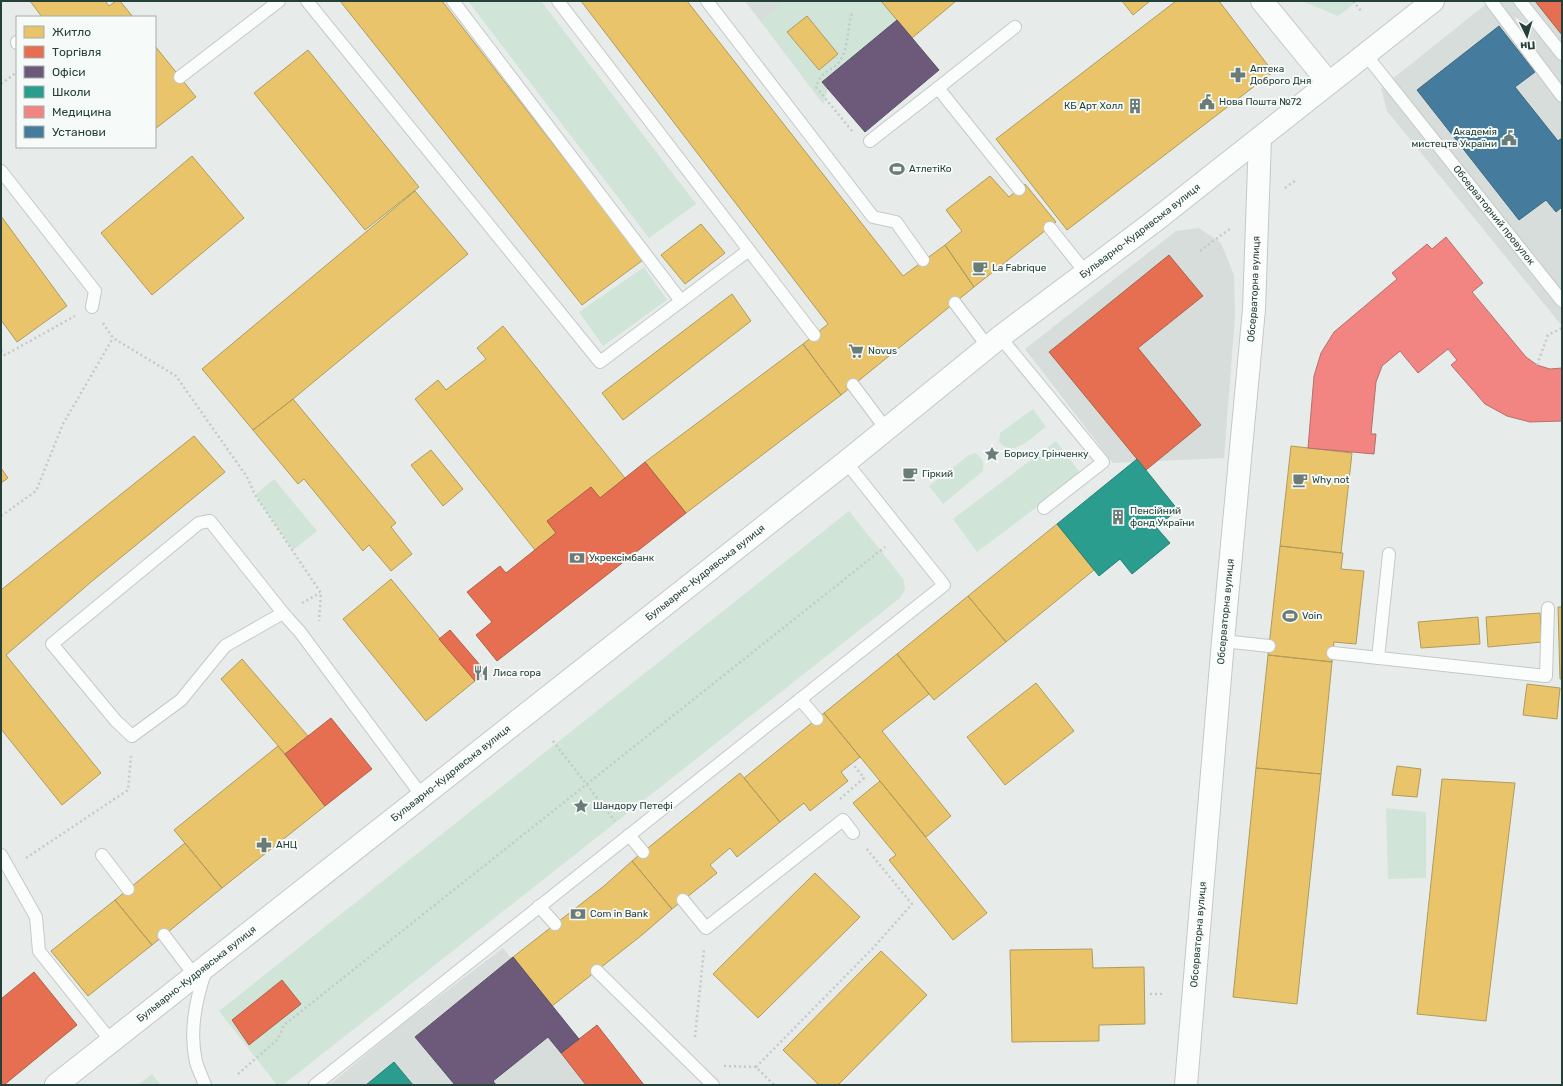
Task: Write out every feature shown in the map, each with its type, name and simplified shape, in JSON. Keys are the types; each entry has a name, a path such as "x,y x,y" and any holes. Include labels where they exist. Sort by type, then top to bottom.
{"main road":[{"path":"1262,1 1329,83"},
{"name":"Бульварно-Кудрявська вулиця","path":"56,1085 846,462 994,342 1086,273 1260,138 1433,1"},
{"name":"Обсерваторна вулиця","path":"1186,1085 1223,641 1254,310 1260,138"}],"lane":[{"path":"180,77 278,1"},
{"path":"307,1 600,362 749,250"},
{"path":"453,1 681,301"},
{"path":"558,1 814,335"},
{"path":"707,1 873,217 896,222 924,260"},
{"path":"1491,1 1562,96"},
{"path":"1520,1 1562,54"},
{"path":"870,141 1015,27"},
{"name":"Обсерваторний провулок","path":"1366,54 1562,301"},
{"path":"938,88 1019,189"},
{"path":"1,170 95,291 92,307"},
{"path":"1050,228 1086,273"},
{"path":"954,303 994,342 1103,462 1044,508"},
{"path":"853,385 886,429"},
{"path":"315,1085 944,585 846,462"},
{"path":"283,614 225,646 181,700 132,736 116,720 52,644 198,523 210,521 283,614 300,632 422,796"},
{"path":"1378,658 1389,554"},
{"path":"1333,653 1546,676 1548,608"},
{"path":"1223,641 1269,646"},
{"path":"800,699 817,719"},
{"path":"683,900 706,928 843,820 853,833"},
{"path":"629,835 643,852"},
{"path":"1,855 36,917 39,951 111,1041"},
{"path":"102,855 128,889"},
{"path":"539,906 555,924"},
{"path":"164,935 201,971 193,1027 196,1061 205,1085"},
{"path":"597,971 713,1085"}],"path":[{"path":"1353,1 1362,12"},
{"path":"852,13 847,29 847,46 840,61 819,77 816,87 854,134 870,141"},
{"path":"1,84 16,73"},
{"path":"1,350 5,355 92,307 113,338 176,376 247,477 255,495 320,593 319,628"},
{"path":"1537,365 1548,335 1562,328"},
{"path":"1,516 36,491 63,424 113,338"},
{"path":"238,1074 278,1039 284,1025 588,785 885,547"},
{"path":"553,740 618,825"},
{"path":"843,820 836,802 864,778 852,763"},
{"path":"774,1085 756,1067 875,946 912,904 853,833"},
{"path":"695,1042 706,928"},
{"path":"1150,994 1164,994"}],"shaded area":[{"path":"745,1 806,1 770,29 761,22"},
{"path":"1490,1 1562,1 1562,326 1387,111 1381,88"},
{"path":"1199,228 1221,243 1234,275 1235,316 1224,458 1113,463 1025,349 1176,231"},
{"path":"503,948 584,1045 629,1085 329,1085 403,1024"}],"green space":[{"path":"468,1 541,1 696,204 649,238"},
{"path":"784,1 881,1 897,20 822,82 828,89 823,104 761,22"},
{"path":"1302,1 1358,1 1338,16"},
{"path":"644,267 667,300 603,346 579,312"},
{"path":"1033,409 1046,427 1029,440 1016,447 1010,448 1004,446 999,441 1000,433"},
{"path":"1056,441 1081,474 977,552 953,519"},
{"path":"975,453 982,460 983,471 943,504 929,486 969,455"},
{"path":"274,479 317,531 293,550 255,495"},
{"path":"849,511 904,580 905,590 900,598 283,1085 277,1085 219,1011"},
{"path":"1386,808 1426,812 1426,878 1388,879"},
{"path":"152,1074 161,1085 138,1085"}],"building: Житло":[{"path":"30,1 105,1 109,6 116,1 120,1 132,16 41,16"},
{"path":"340,1 442,1 643,260 582,305"},
{"path":"581,1 687,1 903,276 945,245 974,287 841,395 803,344 828,324"},
{"path":"881,1 956,1 912,38"},
{"path":"1122,1 1150,1 1133,15"},
{"name":"КБ Арт Холл","path":"1176,1 1219,1 1273,72 1067,230 996,139"},
{"path":"807,16 838,54 819,70 787,32"},
{"path":"156,47 196,97 156,128"},
{"path":"308,50 419,187 365,230 254,93"},
{"path":"192,156 244,218 152,295 101,233"},
{"path":"990,176 1009,197 1025,184 1056,222 974,287 945,245 962,231 946,210"},
{"path":"415,191 468,254 293,399 253,430 202,369"},
{"path":"1,216 67,306 17,342 1,320"},
{"path":"701,224 725,253 685,284 661,255"},
{"path":"732,294 751,321 623,420 602,393"},
{"path":"503,326 625,478 600,498 591,487 547,521 556,533 535,550 415,399 438,380 446,390 486,359 477,348"},
{"path":"803,344 841,395 686,513 645,462"},
{"path":"293,399 396,523 391,527 412,554 391,571 369,545 363,551 304,479 298,484 253,430"},
{"path":"194,436 225,472 91,582 6,655 101,773 62,805 1,729 1,590"},
{"path":"1291,446 1352,453 1341,553 1280,546"},
{"path":"431,450 463,489 443,506 411,465"},
{"path":"1,468 8,478 1,483"},
{"path":"1057,524 1094,570 1006,642 968,596"},
{"path":"1280,546 1343,553 1341,569 1364,571 1356,644 1334,642 1332,662 1268,655"},
{"path":"391,579 475,681 426,721 343,619"},
{"path":"968,596 1006,642 934,700 897,654"},
{"path":"1558,607 1562,607 1562,679 1560,679"},
{"path":"1540,613 1542,642 1488,647 1486,617"},
{"path":"1478,617 1480,644 1421,648 1418,622"},
{"path":"897,654 929,694 882,731 951,816 926,837 824,713"},
{"path":"1268,655 1332,662 1321,774 1256,768"},
{"path":"242,659 308,736 285,754 221,679"},
{"path":"1036,683 1074,731 1005,785 967,737"},
{"path":"1527,684 1560,688 1557,719 1523,715"},
{"path":"824,713 860,757 841,772 848,781 810,811 804,803 780,822 744,778"},
{"path":"278,746 325,806 222,888 174,830"},
{"path":"1397,766 1421,769 1417,797 1392,795"},
{"path":"1256,768 1321,774 1297,1004 1233,997"},
{"path":"740,773 780,822 737,857 730,848 710,865 717,873 672,909 632,861"},
{"path":"1442,779 1515,783 1486,1021 1417,1014"},
{"path":"880,781 987,913 953,940 889,860 896,855 853,803"},
{"path":"185,843 222,888 152,945 115,900"},
{"path":"632,861 672,909 642,935 552,1006 513,957 604,886"},
{"path":"815,873 860,917 758,1018 713,974"},
{"path":"115,900 152,945 88,996 51,951"},
{"path":"1092,949 1093,968 1144,967 1145,1024 1099,1025 1099,1041 1012,1042 1010,950"},
{"path":"881,951 927,995 838,1085 819,1085 783,1050"}],"building: Торгівля":[{"path":"1535,1 1562,1 1562,35"},
{"path":"1169,255 1203,296 1138,348 1201,425 1146,470 1049,352"},
{"name":"Укрексімбанк","path":"645,462 686,513 497,661 476,635 492,622 467,592 500,566 506,573 556,533 547,521 591,487 600,498"},
{"path":"450,630 486,672 475,681 439,639"},
{"path":"331,718 372,769 325,806 285,754"},
{"path":"34,972 77,1025 4,1085 1,1085 1,999"},
{"path":"282,980 301,1004 249,1045 232,1020"},
{"path":"597,1025 644,1085 586,1085 561,1053"}],"building: Офіси":[{"path":"897,20 939,70 865,132 822,82"},
{"path":"513,957 579,1039 561,1053 548,1037 493,1081 496,1085 455,1085 415,1037"}],"building: Школи":[{"name":"Пенсійний фонд України","path":"1137,459 1178,510 1156,527 1170,543 1132,574 1120,559 1099,576 1057,524"},
{"path":"394,1062 413,1085 366,1085"}],"building: Медицина":[{"path":"1446,237 1483,283 1472,292 1526,357 1537,365 1550,369 1562,368 1562,421 1530,422 1507,416 1485,404 1451,365 1457,360 1448,349 1418,373 1400,351 1382,366 1376,382 1371,434 1376,434 1374,454 1308,448 1314,376 1321,353 1334,332 1397,279 1392,273 1427,244 1432,249"}],"building: Установи":[{"path":"1499,26 1535,72 1515,87 1558,141 1562,138 1562,207 1556,212 1546,200 1519,220 1417,90"}],"place":[{"name":"Аптека Доброго Дня","path":"1238,75"},
{"name":"Нова Пошта №72","path":"1207,102"},
{"name":"КБ Арт Холл","path":"1135,106"},
{"name":"Академія мистецтв України","path":"1509,138"},
{"name":"АтлетіКо","path":"897,169"},
{"name":"La Fabrique","path":"980,268"},
{"name":"Novus","path":"856,351"},
{"name":"Борису Грінченку","path":"992,454"},
{"name":"Гіркий","path":"910,474"},
{"name":"Why not","path":"1300,480"},
{"name":"Пенсійний фонд України","path":"1118,517"},
{"name":"Укрексімбанк","path":"577,558"},
{"name":"Voin","path":"1290,616"},
{"name":"Лиса гора","path":"481,673"},
{"name":"Шандору Петефі","path":"581,806"},
{"name":"АНЦ","path":"264,845"},
{"name":"Com in Bank","path":"578,914"}]}
